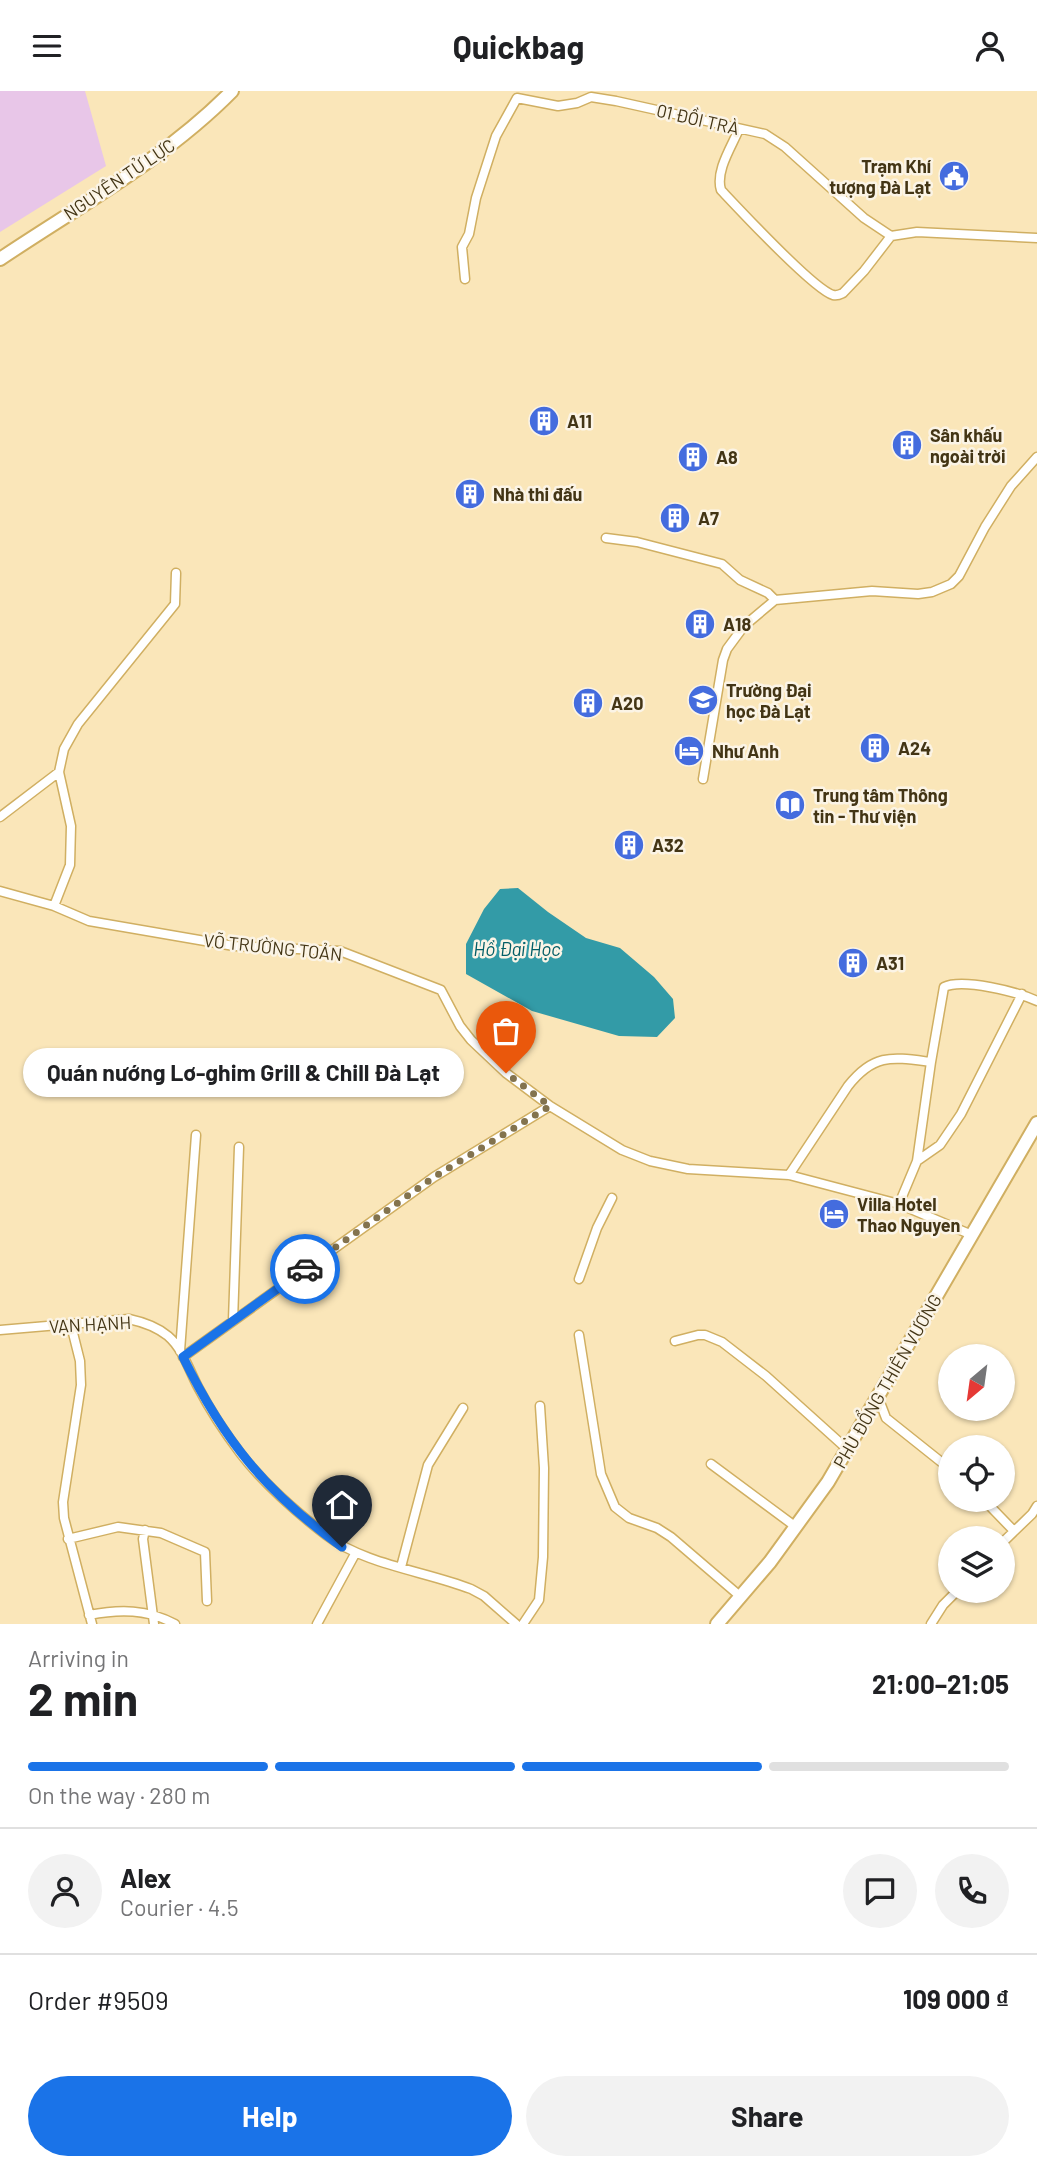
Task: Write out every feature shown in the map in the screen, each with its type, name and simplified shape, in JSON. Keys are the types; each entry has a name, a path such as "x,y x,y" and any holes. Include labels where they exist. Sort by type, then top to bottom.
{"main road":[{"name":"NGUYÊN TỬ LỰC","path":"0,259 144,165 203,120 232,91"},
{"name":"PHÙ ĐỔNG THIÊN VƯƠNG","path":"717,1624 796,1527 828,1482 1037,1123"}],"street":[{"name":"01 ĐỒI TRÀ","path":"465,279 462,247 469,234 476,198 497,132 517,98 558,106 577,103 591,97 765,134 785,147 864,218 891,236"},
{"path":"739,129 721,171 721,190 783,254 831,295 843,293 891,236 917,232 1037,238"},
{"path":"703,779 723,660 727,649 744,626 775,600 872,591 918,594 943,589 959,576 1011,486 1037,457"},
{"path":"606,538 637,542 722,564 740,580 768,593 775,600"},
{"path":"54,906 70,865 71,826 59,772 64,749 78,724 175,604 176,573"},
{"path":"0,817 59,772"},
{"name":"VÕ TRƯỜNG TOẢN","path":"0,891 54,906 89,921 234,946 340,951 441,991 471,1040 506,1073 550,1106 622,1150 650,1161 688,1169 789,1175 899,1204 972,1235"},
{"path":"899,1204 918,1161 930,1062 944,988 950,984 972,985 1022,994 1037,1001"},
{"path":"918,1161 940,1145 961,1114 1022,994"},
{"path":"789,1175 857,1075 871,1064 889,1058 930,1062"},
{"path":"182,1354 233,1321 434,1177 550,1106"},
{"path":"182,1354 196,1135"},
{"path":"233,1321 239,1147"},
{"path":"579,1279 597,1228 612,1198"},
{"name":"VẠN HẠNH","path":"0,1330 129,1319 157,1329 169,1337 182,1354 214,1415 241,1454 265,1482 327,1536 355,1554 471,1589 484,1596 516,1624"},
{"path":"71,1325 80,1361 81,1385 63,1502 68,1539 91,1620 111,1611 146,1612 175,1624"},
{"path":"579,1335 601,1474 615,1507 629,1518 657,1528 671,1537 741,1597"},
{"path":"675,1341 705,1335 722,1342 766,1375 847,1450"},
{"path":"878,1397 886,1418 938,1459"},
{"path":"523,1624 539,1600 543,1557 544,1468 540,1406"},
{"path":"401,1567 428,1465 463,1408"},
{"path":"711,1464 796,1527"},
{"path":"1015,1530 1037,1506"},
{"path":"996,1512 1009,1526"},
{"path":"68,1539 118,1527 161,1533 205,1552 207,1601"},
{"path":"145,1530 143,1539 154,1624"},
{"path":"317,1624 355,1554"},
{"path":"931,1624 945,1603"}],"shaded area":[{"path":"0,91 85,91 106,166 0,232"}],"water":[{"name":"Hồ Đại Học","path":"518,888 586,938 620,948 654,977 673,999 675,1018 657,1037 619,1036 532,1011 466,974 466,944 484,909 500,889"}],"way so far":[{"path":"305,1269 434,1177 550,1106 506,1073"}],"place":[{"name":"Trạm Khí tượng Đà Lạt","path":"954,176"},
{"name":"A11","path":"544,421"},
{"name":"Sân khấu ngoài trời","path":"907,445"},
{"name":"A8","path":"693,457"},
{"name":"Nhà thi đấu","path":"470,494"},
{"name":"A7","path":"675,518"},
{"name":"A18","path":"700,624"},
{"name":"Trường Đại học Đà Lạt","path":"703,700"},
{"name":"A20","path":"588,703"},
{"name":"A24","path":"875,748"},
{"name":"Như Anh","path":"689,751"},
{"name":"Trung tâm Thông tin - Thư viện","path":"790,805"},
{"name":"A32","path":"629,845"},
{"name":"A31","path":"853,963"},
{"name":"Quán nướng Lơ-ghim Grill & Chill Đà Lạt","path":"506,1073"},
{"name":"Villa Hotel Thao Nguyen","path":"834,1214"}],"route":[{"path":"305,1269 183,1357 214,1415 241,1454 290,1506 342,1547"}]}
